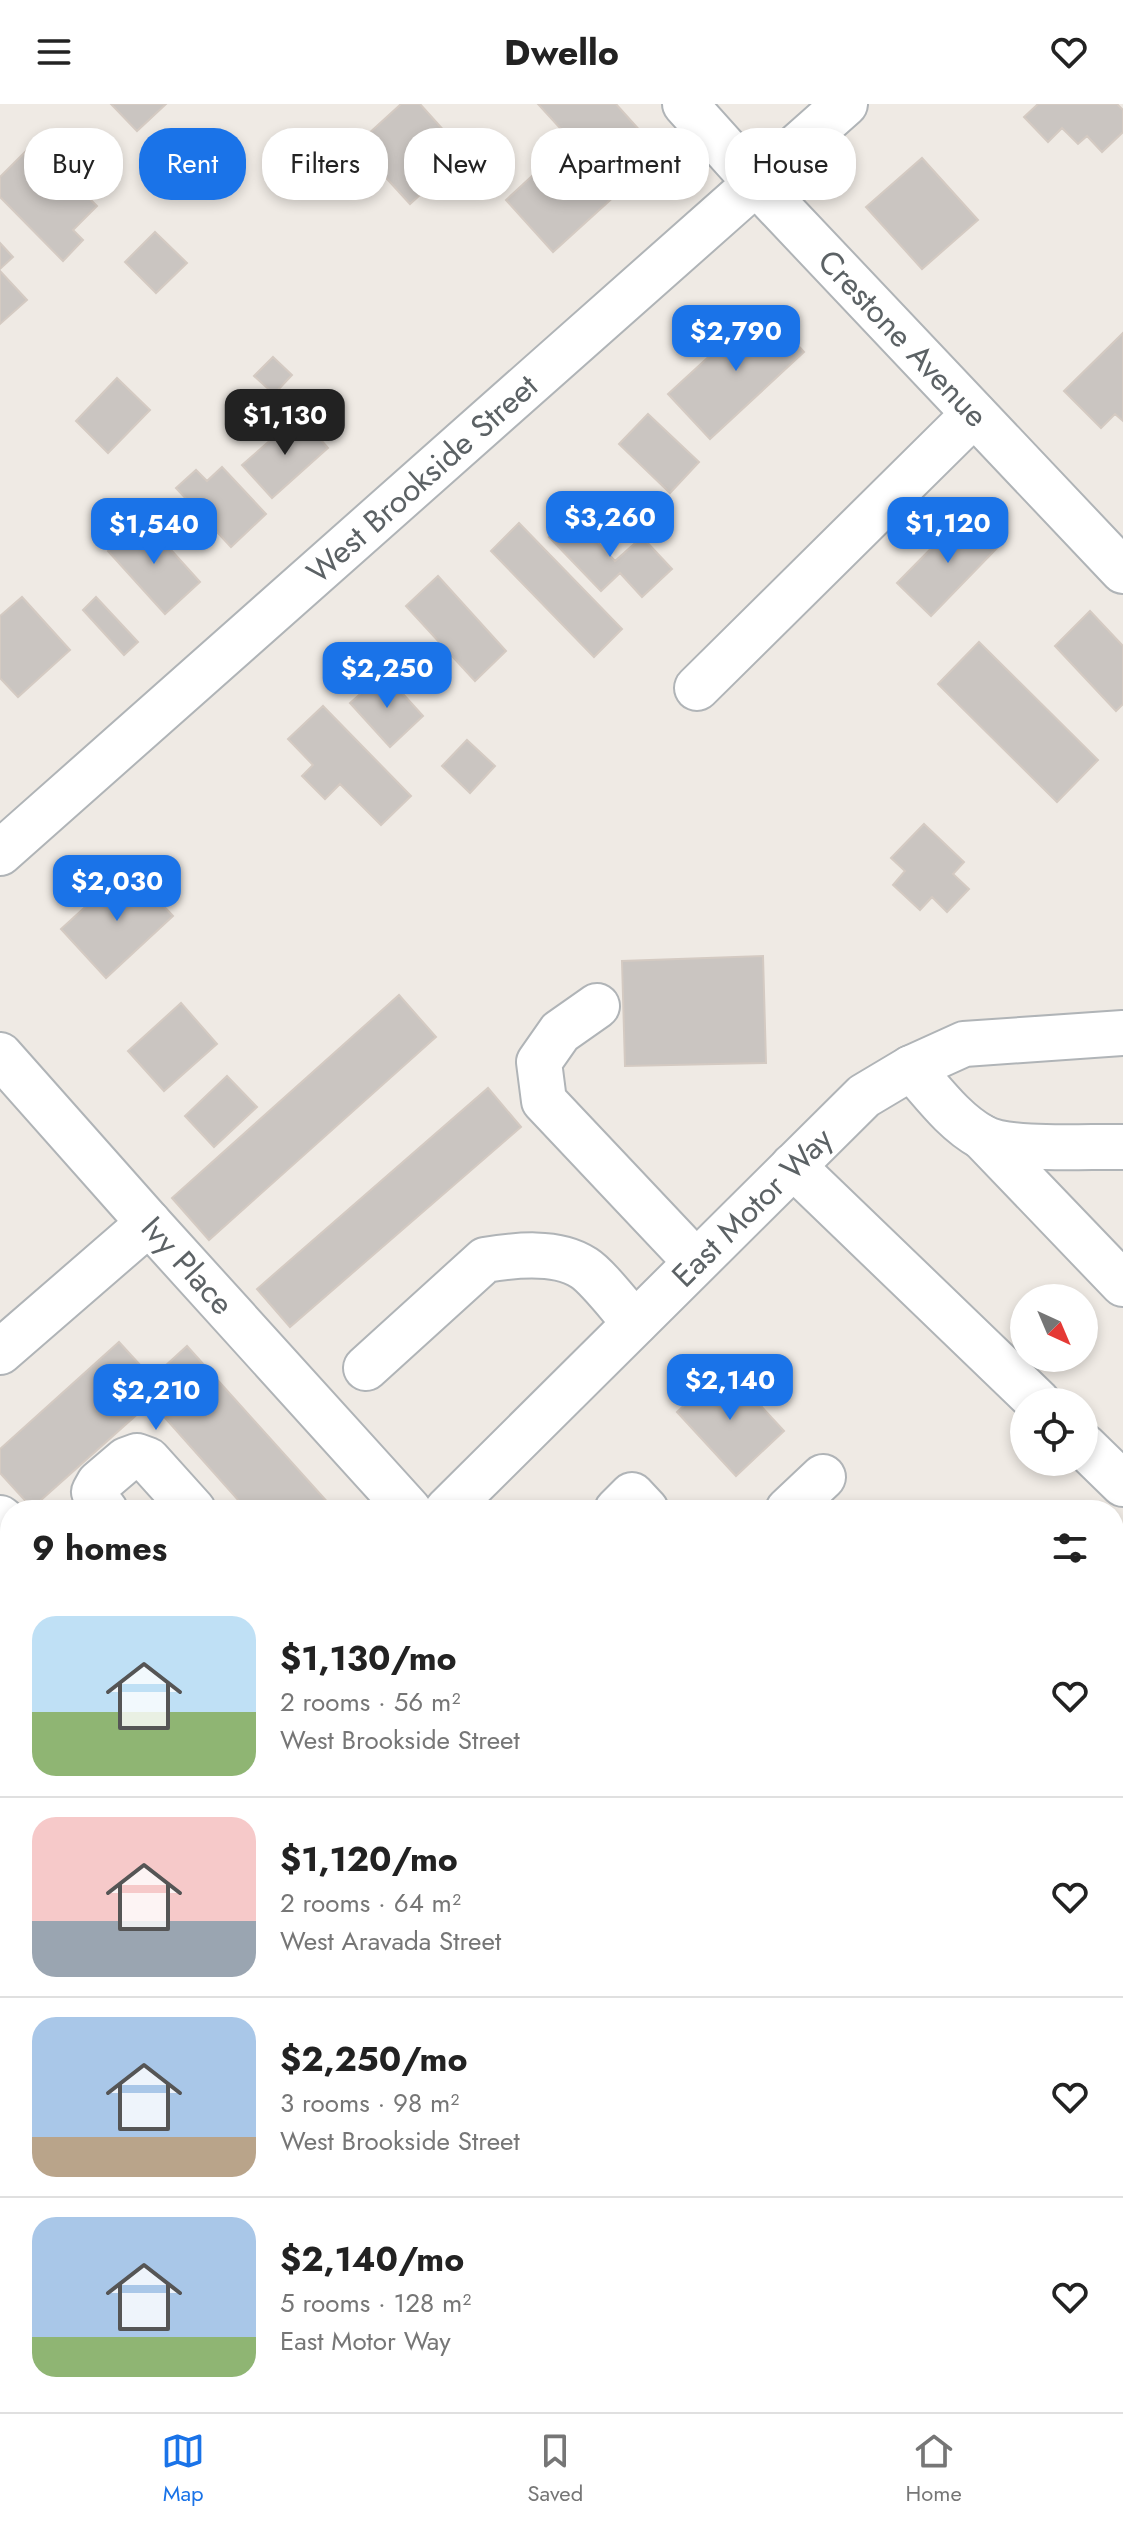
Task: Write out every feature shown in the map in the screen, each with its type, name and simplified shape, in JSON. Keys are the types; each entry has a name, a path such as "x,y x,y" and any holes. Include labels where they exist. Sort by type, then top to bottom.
{"street":[{"name":"Crestone Avenue","path":"685,104 725,149"},
{"name":"West Brookside Street","path":"818,128 845,104"},
{"name":"West Brookside Street","path":"0,853 737,200"},
{"name":"Crestone Avenue","path":"772,200 1123,571"},
{"path":"697,688 974,414"},
{"path":"597,1006 560,1032 539,1062 544,1101 696,1262"},
{"name":"East Motor Way","path":"457,1500 864,1096 911,1068 964,1044 1123,1033"},
{"name":"Ivy Place","path":"0,1055 400,1500"},
{"path":"911,1068 957,1119 982,1137 1123,1284"},
{"path":"982,1137 1004,1145 1123,1147"},
{"path":"793,1166 1023,1388"},
{"path":"0,1352 149,1223"},
{"path":"366,1368 485,1260 511,1255 558,1258 584,1268 635,1323"},
{"path":"99,1500 94,1492 99,1483 126,1460 137,1456 148,1460 184,1500"},
{"path":"1098,1460 1123,1484"},
{"path":"799,1500 823,1477"}],"building":[{"path":"111,104 166,104 139,128 137,131"},
{"path":"401,104 420,104 442,128 404,128 404,197 388,180 388,128 375,128"},
{"path":"538,104 616,104 638,128 560,128"},
{"path":"1038,104 1117,104 1123,110 1123,132 1102,152 1087,136 1078,144 1062,128 1048,142 1024,117"},
{"path":"24,153 24,200 91,200 97,206 73,230 83,240 63,261 0,197 0,177"},
{"path":"922,158 978,220 922,269 866,207"},
{"path":"531,177 531,200 610,200 553,252 506,200 515,200 515,192"},
{"path":"155,232 187,263 156,293 125,262"},
{"path":"0,243 13,257 0,269"},
{"path":"0,271 27,300 0,324"},
{"path":"763,307 804,352 710,439 668,394"},
{"path":"1123,333 1123,421 1115,414 1101,428 1064,391"},
{"path":"273,357 292,375 274,394 254,376"},
{"path":"117,378 150,410 108,453 76,421"},
{"path":"648,414 699,462 670,493 619,444"},
{"path":"299,415 328,448 272,498 242,465"},
{"path":"222,467 266,514 231,547 176,488 196,470 207,481"},
{"path":"965,514 998,547 931,616 897,583"},
{"path":"573,515 615,561 642,537 672,569 642,597 620,573 601,591 549,537"},
{"path":"143,519 200,582 165,614 108,551"},
{"path":"519,523 622,629 594,657 491,551"},
{"path":"438,576 506,651 475,681 406,606"},
{"path":"22,597 70,650 18,697 0,678 0,616"},
{"path":"96,597 138,642 124,655 83,610"},
{"path":"1090,611 1123,646 1123,704 1116,711 1055,646"},
{"path":"979,642 1098,760 1057,802 938,684"},
{"path":"384,673 423,716 390,747 350,703"},
{"path":"323,706 411,796 381,825 340,784 325,799 302,776 313,765 288,739"},
{"path":"467,740 495,766 470,793 442,766"},
{"path":"924,824 964,862 953,874 969,889 947,912 932,897 920,910 893,885 905,871 891,858"},
{"path":"128,868 173,916 106,978 61,929"},
{"path":"763,956 766,1063 625,1066 622,961"},
{"path":"399,995 436,1037 209,1240 172,1198"},
{"path":"181,1003 217,1044 164,1091 128,1051"},
{"path":"227,1076 257,1107 214,1147 185,1116"},
{"path":"488,1088 521,1127 290,1327 257,1289"},
{"path":"119,1342 152,1378 187,1346 326,1500 238,1500 151,1402 41,1500 25,1500 0,1473 0,1449"},
{"path":"725,1367 784,1431 736,1476 677,1412"}]}
